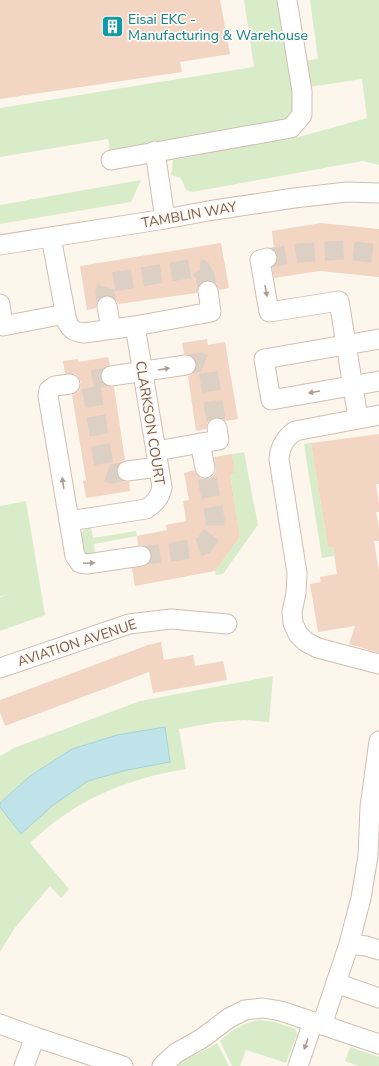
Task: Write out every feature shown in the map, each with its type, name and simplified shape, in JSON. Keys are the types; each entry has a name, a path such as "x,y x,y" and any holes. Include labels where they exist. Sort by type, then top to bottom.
{"street":[{"path":"111,160 291,128 302,115 302,91 287,0"},
{"path":"155,151 165,219"},
{"name":"TAMBLIN WAY","path":"0,245 208,211 347,192 379,193"},
{"path":"51,237 65,314 70,328 76,332 84,333 111,330 211,312 208,291"},
{"path":"267,258 260,260 269,312 338,301 358,418"},
{"path":"0,304 3,326 65,314"},
{"path":"108,306 111,330"},
{"name":"CLARKSON COURT","path":"69,521 146,509 160,496 162,487 135,326"},
{"path":"379,339 264,359 271,400 379,381"},
{"path":"111,376 186,365"},
{"path":"70,384 55,386 49,390 48,396 75,556 80,563 88,564 141,556"},
{"path":"379,415 295,431 289,435 281,447 279,459 297,573 296,593 292,612 293,623 298,634 306,642 318,648 379,664"},
{"path":"127,471 200,443 218,434"},
{"path":"200,443 205,468"},
{"name":"AVIATION AVENUE","path":"0,668 129,624 171,619 227,624"},
{"path":"298,1066 336,983 349,944 361,898 368,856 370,807 379,741"},
{"path":"349,944 366,946 379,950"},
{"path":"336,983 379,998"},
{"path":"162,1066 176,1053 201,1039 229,1018 245,1010 263,1008 318,1023 379,1044"},
{"path":"0,1024 123,1066"},
{"path":"24,1066 35,1037"}],"green space":[{"path":"244,0 278,0 294,100 292,110 285,120 272,126 110,151 108,139 0,157 0,108 254,67"},
{"path":"310,0 379,0 379,165 363,161 192,192 186,190 181,178 171,175 173,160 302,136 367,118 362,79 310,87 305,61 318,59"},
{"path":"141,180 131,202 0,224 0,205"},
{"path":"311,443 328,547 333,547 334,556 322,558 304,444"},
{"path":"244,452 258,525 223,574 216,575 215,571 240,537 230,474 235,473 232,454"},
{"path":"26,501 45,615 0,631 0,597 9,595 0,596 0,506"},
{"path":"91,526 93,538 136,531 137,536 94,544 95,555 88,556 83,553 81,537 84,530"},
{"path":"273,676 269,722 244,720 218,722 179,729 186,769 164,773 122,785 83,803 47,828 30,843 69,889 61,898 50,886 14,929 0,952 0,756 14,748 140,701"},
{"path":"260,1020 275,1022 296,1029 297,1035 286,1063 246,1050 240,1066 232,1066 220,1041 238,1027"},
{"path":"217,1043 229,1066 177,1066 186,1059"},
{"path":"350,1047 379,1057 379,1066 359,1066 345,1061"}],"water":[{"path":"165,727 170,762 127,770 88,781 52,806 21,834 0,807 0,803 30,776 72,749 117,735"}],"building":[{"name":"Eisai EKC - Manufacturing & Warehouse","path":"0,0 220,0 230,54 180,62 182,72 0,99"},
{"path":"321,223 379,229 379,277 320,271 274,278 272,267 278,261 278,255 274,250 272,231"},
{"path":"221,243 229,288 219,290 217,285 212,281 206,280 198,287 197,293 118,304 111,296 106,295 100,298 96,308 87,310 80,266"},
{"path":"207,339 208,345 225,342 238,419 225,421 215,417 207,424 206,429 196,431 188,376 196,369 197,363 190,355 184,354 182,343"},
{"path":"108,357 110,365 105,367 101,372 100,378 107,386 114,387 125,460 117,466 116,473 122,481 129,482 130,491 86,498 83,481 86,480 72,395 80,389 81,382 75,374 65,374 63,361 78,359 78,362"},
{"path":"379,434 379,484 376,484 379,512 376,512 379,529 379,541 374,541 379,572 379,653 349,644 355,626 318,632 310,584 321,582 320,577 337,574 333,547 328,547 311,443"},
{"path":"232,454 235,473 230,474 240,537 215,571 135,586 132,568 148,565 152,555 150,550 145,546 138,545 137,536 167,530 166,525 186,521 183,501 189,500 184,473 194,470 201,478 208,479 213,476 216,471 214,457"},
{"path":"161,642 164,660 193,655 195,666 223,661 227,680 153,693 149,672 5,726 0,712 0,700 148,645"}],"tunnel":[{"path":"267,258 299,253 345,250 379,254"},
{"path":"107,306 105,292 107,285 113,282 193,268 201,269 205,276 208,291"},
{"path":"186,365 200,362 205,364 208,369 217,428"},
{"path":"111,376 90,380 104,466 106,472 112,474 127,471"},
{"path":"141,556 192,549 204,545 215,530 215,519 205,468"}],"place":[{"name":"Eisai EKC - Manufacturing & Warehouse","path":"113,27"}]}
